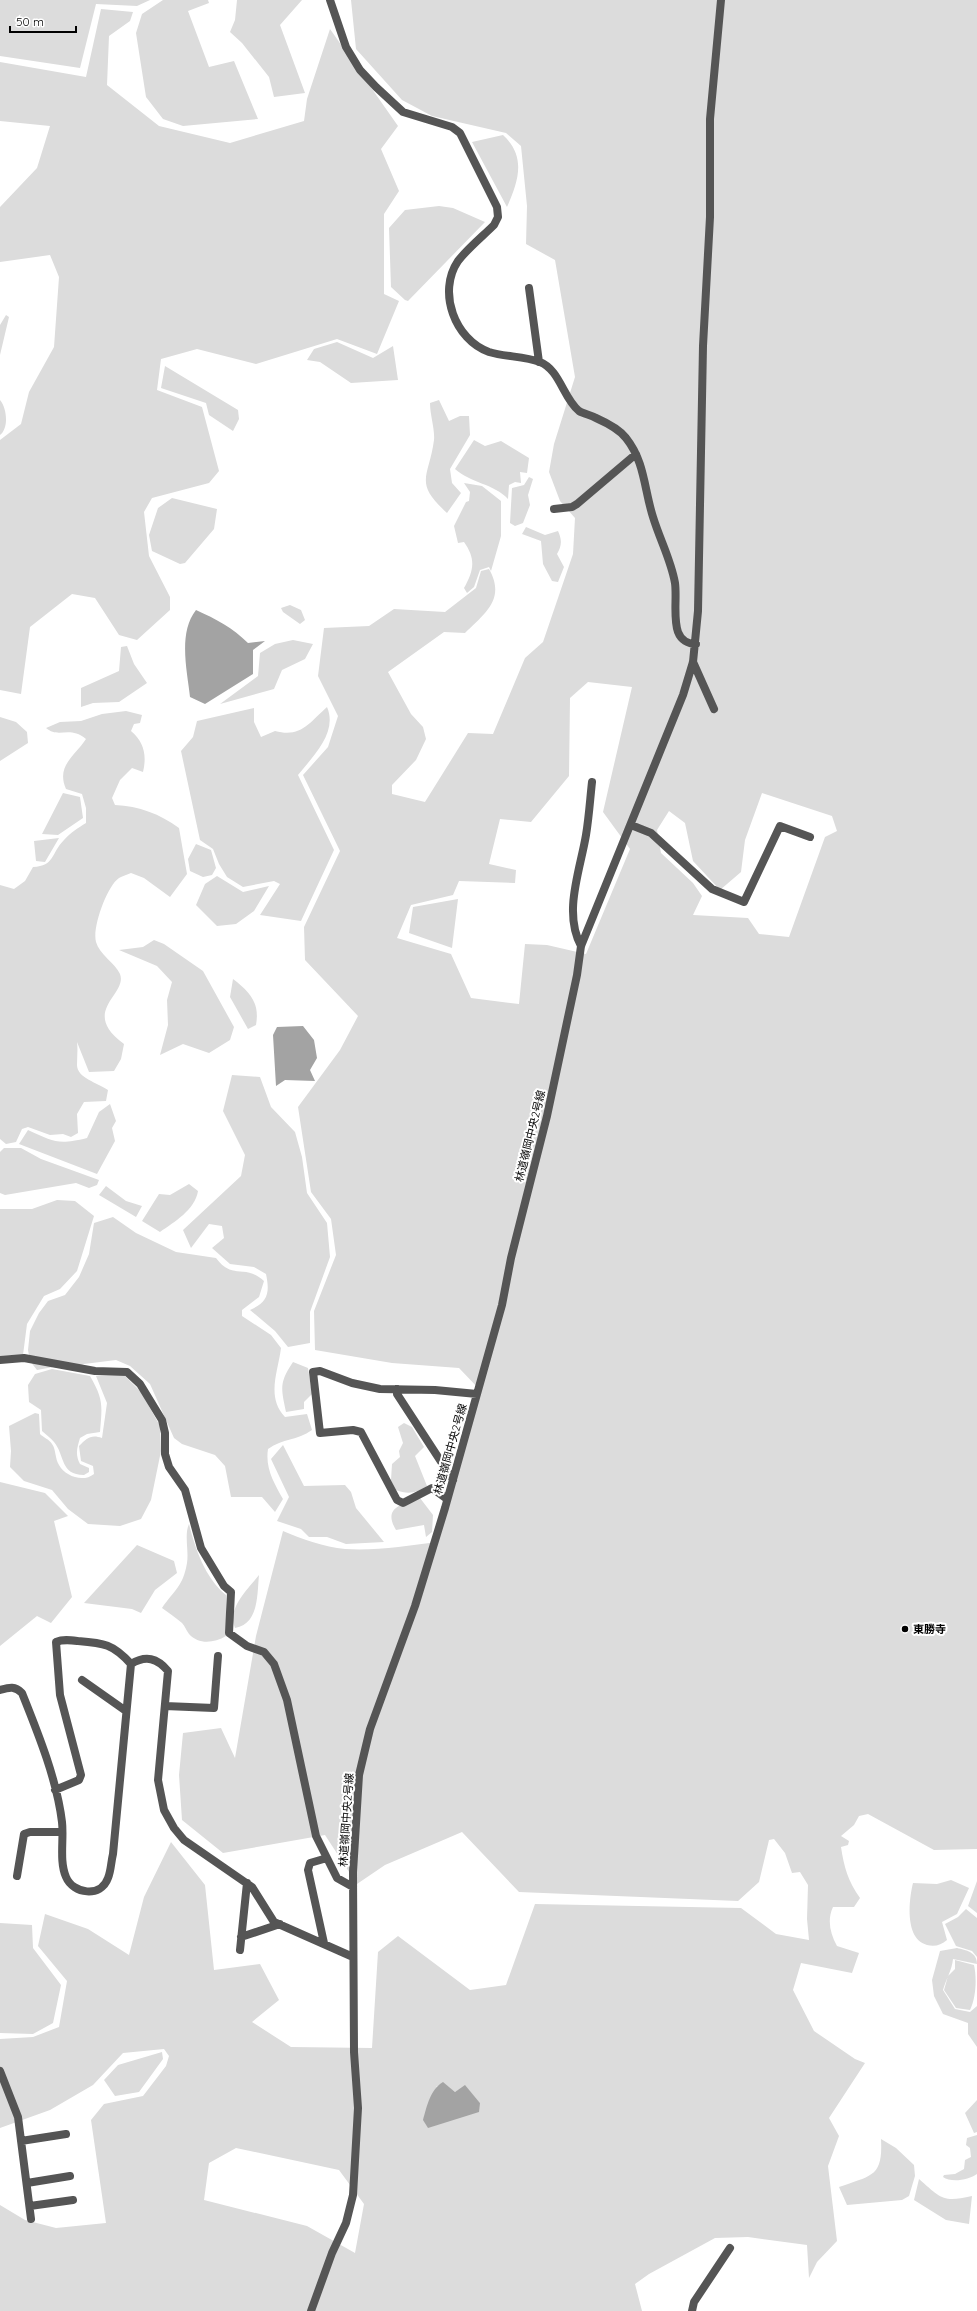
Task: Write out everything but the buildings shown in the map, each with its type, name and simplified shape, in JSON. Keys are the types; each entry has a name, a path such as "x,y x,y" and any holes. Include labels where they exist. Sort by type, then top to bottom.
{"street":[{"path":"330,0 346,47 360,70 403,112 452,127 460,133 497,207 498,218 494,225 458,262 450,281 449,301 458,326 470,340 489,352 539,362 549,367 569,400 580,411 596,418 625,437 640,460 652,516 672,566 678,631 681,638 689,644 696,644"},
{"name":"林道嶺岡中央2号線","path":"311,2311 332,2253 346,2223 353,2195 358,2108 354,2052 354,1887 356,1808 360,1775 370,1729 415,1606 502,1305 511,1258 548,1116 577,975 581,946 683,695 694,662 696,644 703,346 710,218 710,119 721,0"},
{"path":"529,288 539,362"},
{"path":"554,509 572,507 577,504 636,454"},
{"path":"694,662 714,709"},
{"path":"581,946 574,933 573,896 586,834 592,782"},
{"path":"630,825 651,833 712,889 744,902 780,826 810,837"},
{"path":"0,1360 24,1358 95,1371 126,1372 140,1384 162,1420 165,1433 165,1454 169,1467 185,1490 201,1548 224,1586 231,1592 229,1633 247,1646 264,1652 274,1664 287,1700 316,1836 337,1878 354,1887"},
{"path":"447,1499 432,1488 403,1503 397,1500 361,1432 352,1430 320,1433 313,1372 320,1371 352,1383 380,1389 477,1394"},
{"path":"396,1389 397,1394 452,1480"},
{"path":"0,1690 9,1687 17,1688 22,1693 55,1790 62,1832 63,1868 71,1885 80,1891 91,1892 101,1887 108,1879 113,1854 131,1664 122,1654 103,1643 66,1640 56,1642 60,1695 81,1774 79,1780 55,1790"},
{"path":"166,1706 214,1708 218,1656"},
{"path":"131,1664 139,1659 151,1658 160,1662 168,1671 166,1706 158,1780 164,1810 184,1840 252,1887 274,1922 354,1957"},
{"path":"82,1680 126,1711"},
{"path":"17,1876 24,1834 30,1832 62,1832"},
{"path":"324,1943 308,1870 310,1863 327,1858"},
{"path":"240,1950 247,1883"},
{"path":"241,1937 280,1924"},
{"path":"0,2071 18,2117 31,2219"},
{"path":"21,2141 66,2134"},
{"path":"27,2183 70,2176"},
{"path":"30,2206 73,2200"},
{"path":"692,2311 694,2302 730,2248"}],"shaded area":[{"path":"0,0 150,0 137,6 96,4 80,68 0,56"},
{"path":"163,0 208,0 209,3 188,11 209,67 234,61 258,119 183,126 163,119 146,97 136,33 142,14"},
{"path":"237,0 302,0 280,25 305,93 274,97 269,77 242,43 230,32 235,20"},
{"path":"351,0 977,0 977,1849 934,1850 868,1814 859,1816 854,1825 841,1836 849,1841 848,1845 841,1847 842,1854 850,1880 860,1898 854,1907 833,1907 830,1917 830,1926 837,1946 859,1953 852,1973 801,1963 793,1990 814,2031 855,2059 865,2063 829,2118 839,2136 828,2166 837,2241 817,2262 809,2278 807,2245 748,2237 715,2238 649,2274 635,2284 642,2311 0,2311 0,2205 25,2220 56,2228 106,2223 91,2120 104,2104 143,2096 166,2066 169,2056 164,2049 123,2053 93,2085 50,2110 0,2128 0,2039 33,2037 59,2027 67,1981 38,1946 45,1914 88,1929 129,1955 144,1897 171,1842 205,1885 214,1970 260,1964 279,2000 252,2022 291,2047 372,2048 378,1952 398,1936 470,1990 506,1985 535,1904 741,1908 776,1934 809,1940 807,1919 808,1885 800,1872 792,1873 785,1853 774,1839 769,1840 759,1882 738,1901 519,1892 462,1832 385,1865 357,1884 325,1835 223,1853 182,1820 179,1775 183,1733 221,1728 235,1758 256,1636 283,1531 313,1542 345,1549 379,1549 437,1542 480,1390 459,1368 392,1363 315,1350 314,1311 336,1255 331,1219 311,1192 298,1107 340,1050 358,1016 305,960 304,927 340,851 303,775 328,747 338,716 318,676 324,628 369,626 394,609 445,612 476,588 481,571 489,569 494,580 494,597 491,605 480,619 465,633 444,632 388,672 411,714 423,727 426,739 416,760 392,785 392,794 425,802 468,733 493,734 525,658 543,642 573,554 575,518 560,501 549,472 554,444 575,377 555,260 526,244 527,206 521,146 506,133 432,116 402,100 356,49","holes":["588,682 632,687 603,812 630,849 586,954 547,945 525,944 519,1004 471,998 451,954 397,938 411,905 453,895 459,881 515,883 516,870 489,864 500,819 531,822 569,776 570,698","762,793 832,816 837,831 825,837 789,937 759,934 748,918 693,915 702,896 693,883 661,853 657,830 669,811 685,823 693,861 720,890 741,872 745,840","443,2083 455,2092 465,2086 480,2103 436,2087","236,2148 339,2170 364,2204 355,2253 307,2226 204,2200 209,2163"]},
{"path":"101,9 133,12 130,21 109,36 107,85 159,126 230,143 304,121 307,99 330,29 398,126 381,149 399,191 384,214 384,294 399,301 377,354 337,339 256,364 197,349 161,359 157,390 202,407 219,471 209,483 152,498 144,512 149,556 170,597 170,610 137,640 119,635 95,598 72,594 30,627 21,694 0,690 0,440 21,424 29,392 54,347 59,277 50,255 0,262 0,207 37,168 50,126 0,121 0,62 86,77"},
{"path":"503,135 511,143 518,161 517,179 507,207 472,142"},
{"path":"439,206 453,208 485,222 408,301 405,300 391,287 389,228 405,210"},
{"path":"6,315 9,317 0,355 0,325"},
{"path":"337,342 373,358 393,346 398,380 351,383 320,362 307,360 314,349"},
{"path":"165,366 238,410 239,419 233,431 209,415 206,403 161,388"},
{"path":"0,400 4,408 6,423 3,432 0,435"},
{"path":"439,400 449,421 460,416 469,416 470,435 450,469 452,483 461,493 447,513 436,503 430,494 426,479 434,440 430,403"},
{"path":"474,440 485,446 501,441 529,458 527,473 520,472 521,483 515,482 509,485 508,499 496,490 461,474 455,469"},
{"path":"529,477 533,479 528,495 530,505 523,523 515,526 510,523 512,488 524,485"},
{"path":"464,483 482,486 501,501 501,536 491,571 489,567 480,570 474,587 467,593 464,588 472,570 472,559 464,542 458,543 454,526 466,502 469,501 470,492"},
{"path":"172,498 217,509 214,529 185,563 180,564 152,551 149,535 158,508"},
{"path":"526,527 545,535 558,531 561,542 557,554 564,567 558,582 552,581 543,564 541,541 522,534"},
{"path":"290,605 301,610 305,620 300,624 283,612 281,608"},
{"path":"196,610 224,624 248,643 265,641 253,650 253,674 205,704 190,697 186,664 185,641 187,630 190,619"},
{"path":"293,640 313,644 305,659 282,670 274,689 220,704 258,676 260,653 275,644"},
{"path":"127,646 134,664 147,683 119,702 93,703 81,707 81,688 119,671 121,647"},
{"path":"327,707 330,717 327,735 317,752 298,775 334,850 301,921 260,915 280,884 274,881 243,887 227,877 219,864 213,849 200,840 181,751 193,737 197,721 254,708 254,722 261,737 275,731 284,733 298,731 304,728"},
{"path":"126,711 142,715 140,723 134,724 131,731 142,744 145,760 143,772 132,768 120,780 112,798 115,805 141,809 157,815 179,828 187,874 170,897 144,878 131,873 114,882 105,898 96,927 96,942 100,951 118,970 121,982 108,1004 105,1013 106,1022 111,1032 124,1044 121,1059 114,1071 89,1072 77,1042 77,1065 78,1070 84,1077 108,1090 106,1101 84,1102 77,1114 78,1133 71,1137 63,1134 50,1135 28,1127 22,1129 16,1142 6,1144 0,1139 0,885 14,889 25,881 33,867 40,866 49,861 67,837 86,823 86,808 82,794 66,789 63,781 63,774 68,762 86,739 74,733 55,732 46,728 60,722 81,721 102,714"},
{"path":"0,717 16,722 27,732 28,743 0,761"},
{"path":"63,793 80,797 83,818 58,835 42,834"},
{"path":"59,838 45,862 36,861 34,841"},
{"path":"196,844 211,850 216,868 212,875 203,877 190,871 188,859"},
{"path":"217,876 243,892 269,886 254,911 236,924 217,926 196,905 205,884"},
{"path":"458,899 452,948 409,933 413,907"},
{"path":"154,940 164,944 203,971 234,1027 230,1040 209,1053 183,1044 160,1055 168,1025 167,1000 172,982 157,966 119,950 143,947"},
{"path":"233,979 249,993 255,1004 257,1017 256,1025 248,1029 230,997"},
{"path":"303,1026 314,1040 317,1058 310,1070 315,1081 285,1080 276,1086 273,1035 277,1027"},
{"path":"232,1075 260,1077 271,1107 295,1132 302,1157 307,1193 327,1223 330,1257 310,1312 310,1343 288,1347 275,1331 250,1310 261,1304 266,1296 268,1287 266,1274 254,1267 230,1264 212,1248 224,1238 222,1226 209,1224 191,1248 183,1230 241,1176 245,1155 223,1111"},
{"path":"110,1104 116,1121 112,1128 115,1141 97,1174 19,1144 28,1130 50,1140 62,1142 87,1138 99,1112"},
{"path":"4,1148 21,1148 41,1159 99,1180 97,1185 89,1188 76,1183 5,1195 0,1193 0,1152"},
{"path":"189,1184 198,1191 196,1198 188,1210 177,1220 160,1232 142,1221 159,1194 170,1195"},
{"path":"106,1186 126,1201 142,1206 136,1217 99,1195"},
{"path":"57,1200 75,1201 94,1216 77,1271 60,1289 44,1296 27,1324 23,1355 0,1356 0,1209 32,1209"},
{"path":"113,1217 136,1233 176,1252 216,1258 228,1269 251,1273 264,1281 259,1297 242,1310 242,1316 271,1335 281,1348 275,1384 276,1401 279,1409 285,1417 307,1414 312,1430 301,1436 274,1445 268,1449 267,1456 269,1469 283,1499 275,1512 262,1497 231,1497 225,1466 215,1455 182,1444 174,1438 150,1384 130,1366 116,1360 84,1364 69,1369 53,1367 37,1370 30,1361 28,1350 30,1331 39,1313 48,1301 65,1295 79,1277 89,1254 94,1223"},
{"path":"293,1362 308,1368 312,1394 304,1402 304,1409 286,1412 282,1386 285,1375"},
{"path":"52,1369 90,1376 100,1397 100,1432 87,1434 80,1438 77,1448 77,1457 80,1464 89,1468 89,1472 84,1475 71,1472 67,1468 53,1441 42,1431 41,1410 29,1402 28,1385 35,1374"},
{"path":"124,1375 141,1392 160,1426 161,1451 151,1500 141,1519 120,1526 88,1524 68,1509 52,1490 24,1481 10,1467 11,1451 9,1426 35,1413 39,1414 40,1434 52,1444 58,1463 62,1469 75,1477 90,1477 94,1474 93,1466 81,1461 79,1446 89,1438 95,1436 102,1438 107,1403 96,1376"},
{"path":"404,1423 412,1427 424,1447 415,1456 427,1486 412,1492 396,1490 391,1480 392,1464 400,1457 399,1451 403,1443 398,1427"},
{"path":"283,1445 304,1486 345,1485 351,1492 356,1508 384,1542 346,1544 327,1537 309,1537 301,1529 277,1521 289,1497 271,1459"},
{"path":"0,1482 45,1493 68,1516 54,1521 72,1597 51,1623 37,1616 0,1646"},
{"path":"420,1498 433,1515 432,1532 426,1537 424,1525 396,1530 391,1516 393,1511 401,1505"},
{"path":"189,1524 194,1543 202,1562 212,1580 226,1595 226,1636 207,1642 193,1638 182,1623 162,1608 178,1588 183,1578 187,1563 187,1533"},
{"path":"137,1545 174,1561 177,1573 155,1590 141,1613 132,1609 84,1603"},
{"path":"259,1575 257,1600 253,1615 249,1621 235,1628 233,1621 236,1606 244,1593"},
{"path":"951,1880 969,1888 957,1914 942,1922 947,1940 938,1945 927,1945 920,1941 911,1927 910,1899 913,1883 937,1884"},
{"path":"977,1881 977,1913 968,1906"},
{"path":"966,1909 977,1918 977,1957 972,1951 956,1946 945,1924 958,1917"},
{"path":"0,1923 32,1925 33,1948 61,1985 53,2023 33,2034 0,2033"},
{"path":"957,1948 973,1954 977,1960 977,1964 953,1959 943,1990 955,2009 970,2012 977,2006 977,2047 968,2034 968,2023 943,2014 934,1996 932,1980 940,1951"},
{"path":"955,1960 974,1965 974,2000 970,2010 956,2008 944,1990 948,1976 955,1969"},
{"path":"162,2052 163,2059 139,2092 115,2096 104,2080 118,2065"},
{"path":"443,2082 455,2092 465,2085 480,2103 479,2112 428,2128 423,2120 428,2104 435,2089"},
{"path":"977,2100 977,2132 974,2133 965,2113"},
{"path":"977,2135 977,2174 960,2180 951,2180 943,2177 944,2175 955,2174 964,2169 965,2160 971,2157 970,2148 966,2145 967,2138"},
{"path":"881,2139 896,2148 914,2165 915,2176 909,2196 902,2200 847,2205 839,2187 860,2180 873,2173 880,2161"},
{"path":"919,2179 932,2191 948,2199 972,2196 969,2224 946,2220 914,2200"}],"place":[{"name":"東勝寺","path":"905,1629"}]}
